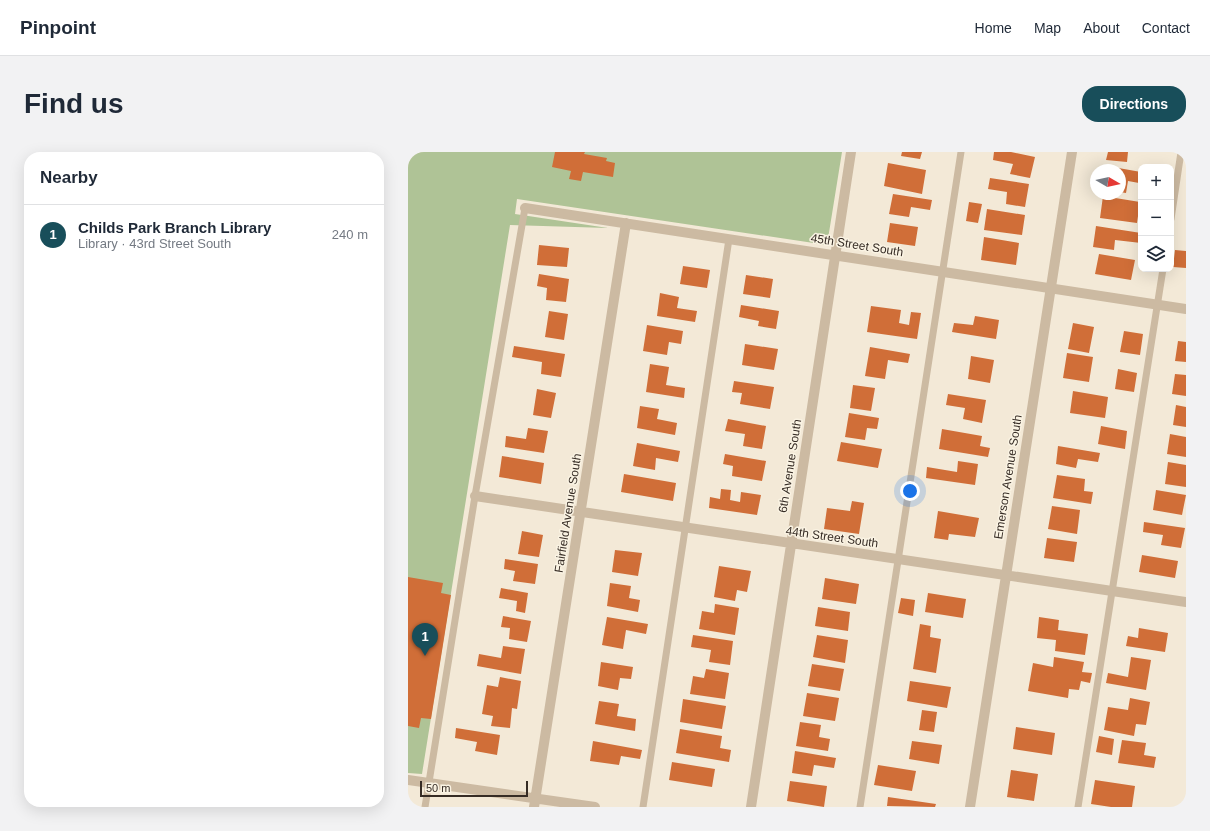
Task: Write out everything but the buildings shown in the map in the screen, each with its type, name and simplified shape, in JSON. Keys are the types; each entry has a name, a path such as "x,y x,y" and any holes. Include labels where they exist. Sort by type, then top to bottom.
{"street":[{"name":"6th Avenue South","path":"751,807 851,152"},
{"name":"Emerson Avenue South","path":"970,807 1072,152"},
{"name":"45th Street South","path":"524,208 1186,309"},
{"name":"Fairfield Avenue South","path":"535,803 626,223"},
{"name":"44th Street South","path":"475,496 1186,602"},
{"path":"408,780 535,803 595,807"}],"lane":[{"path":"860,807 962,152"},
{"path":"1174,200 1181,152"},
{"path":"425,807 475,496 524,208"},
{"path":"643,807 729,239"},
{"path":"1078,807 1163,272"}],"green space":[{"path":"408,152 842,152 827,245 517,199 515,214 608,228 510,225 422,774 408,773"}],"place":[{"name":"Childs Park Branch Library","path":"425,656"}]}
